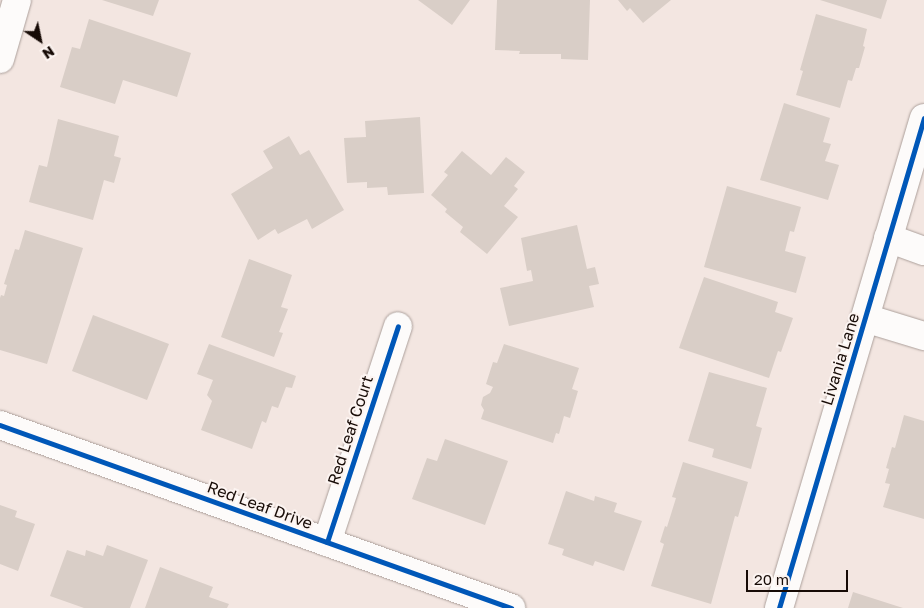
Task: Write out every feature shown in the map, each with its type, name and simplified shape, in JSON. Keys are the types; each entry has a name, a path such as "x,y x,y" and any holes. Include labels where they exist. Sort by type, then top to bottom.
{"street":[{"path":"0,59 18,0"},
{"name":"Livania Lane","path":"779,608 924,118"},
{"path":"888,238 924,251"},
{"name":"Livania Lane","path":"865,318 924,336"},
{"name":"Red Leaf Court","path":"327,542 398,326"},
{"name":"Red Leaf Drive","path":"0,425 511,608"}],"building":[{"path":"102,0 159,0 153,16"},
{"path":"418,0 470,0 452,25"},
{"path":"497,0 590,0 588,60 561,59 561,54 519,54 520,51 495,50"},
{"path":"618,0 671,0 643,23 630,8 627,11"},
{"path":"820,0 887,0 881,19"},
{"path":"816,14 867,29 863,46 865,47 859,68 856,68 852,81 848,80 840,108 796,95 803,71 800,70"},
{"path":"89,19 191,53 177,97 123,80 115,104 60,87 72,47 80,49"},
{"path":"784,103 830,118 823,142 831,144 825,161 839,165 828,200 760,180"},
{"path":"420,117 424,193 388,195 387,187 367,188 367,182 347,183 344,138 366,137 365,121"},
{"path":"58,119 119,136 114,156 121,158 114,183 104,180 93,220 29,202 39,165 47,167"},
{"path":"289,136 300,155 309,150 344,210 312,229 307,219 278,234 275,229 258,240 231,194 273,168 263,151"},
{"path":"462,151 491,175 506,157 525,172 514,186 518,189 504,206 518,217 487,254 460,232 463,227 445,212 447,209 431,195 448,175 444,172"},
{"path":"727,186 801,207 794,232 790,231 785,251 806,257 796,293 704,267"},
{"path":"577,225 587,269 595,267 599,284 589,286 594,307 509,326 500,288 533,281 531,270 527,271 521,238"},
{"path":"25,230 83,248 47,364 0,350 0,298 1,295 4,296 7,285 4,284 15,249 19,250"},
{"path":"249,259 292,275 281,307 288,309 279,332 283,333 274,357 221,337"},
{"path":"704,277 778,302 775,312 793,318 781,352 778,351 769,378 679,348"},
{"path":"93,315 169,344 147,400 72,371"},
{"path":"209,344 296,376 292,388 286,387 278,408 272,406 266,423 262,421 252,449 201,430 212,401 207,395 213,380 197,374"},
{"path":"504,344 579,368 572,389 578,391 570,418 564,416 559,434 556,433 553,443 481,419 484,410 481,405 483,397 490,393 493,387 486,384 493,362 497,363"},
{"path":"709,372 767,388 756,426 762,428 751,469 712,457 714,449 688,441"},
{"path":"904,415 924,421 924,519 883,507 890,484 885,483 889,469 886,468 892,447 895,448"},
{"path":"445,439 508,461 485,525 412,499 427,458 437,461"},
{"path":"683,462 748,482 738,517 735,516 711,604 651,586 664,544 660,542 676,498 672,497"},
{"path":"566,491 594,501 595,496 617,503 614,512 642,521 624,571 595,561 593,566 562,555 564,549 548,544"},
{"path":"0,505 17,511 15,517 35,524 18,571 0,564"},
{"path":"107,545 148,560 130,608 84,608 50,596 67,550 85,556 86,550 103,556"},
{"path":"160,567 213,587 209,597 229,604 227,608 145,608"},
{"path":"853,592 903,608 848,608"}],"cycle path":[{"path":"779,608 924,118"},
{"path":"327,542 398,326"},
{"path":"0,425 511,608"}]}
